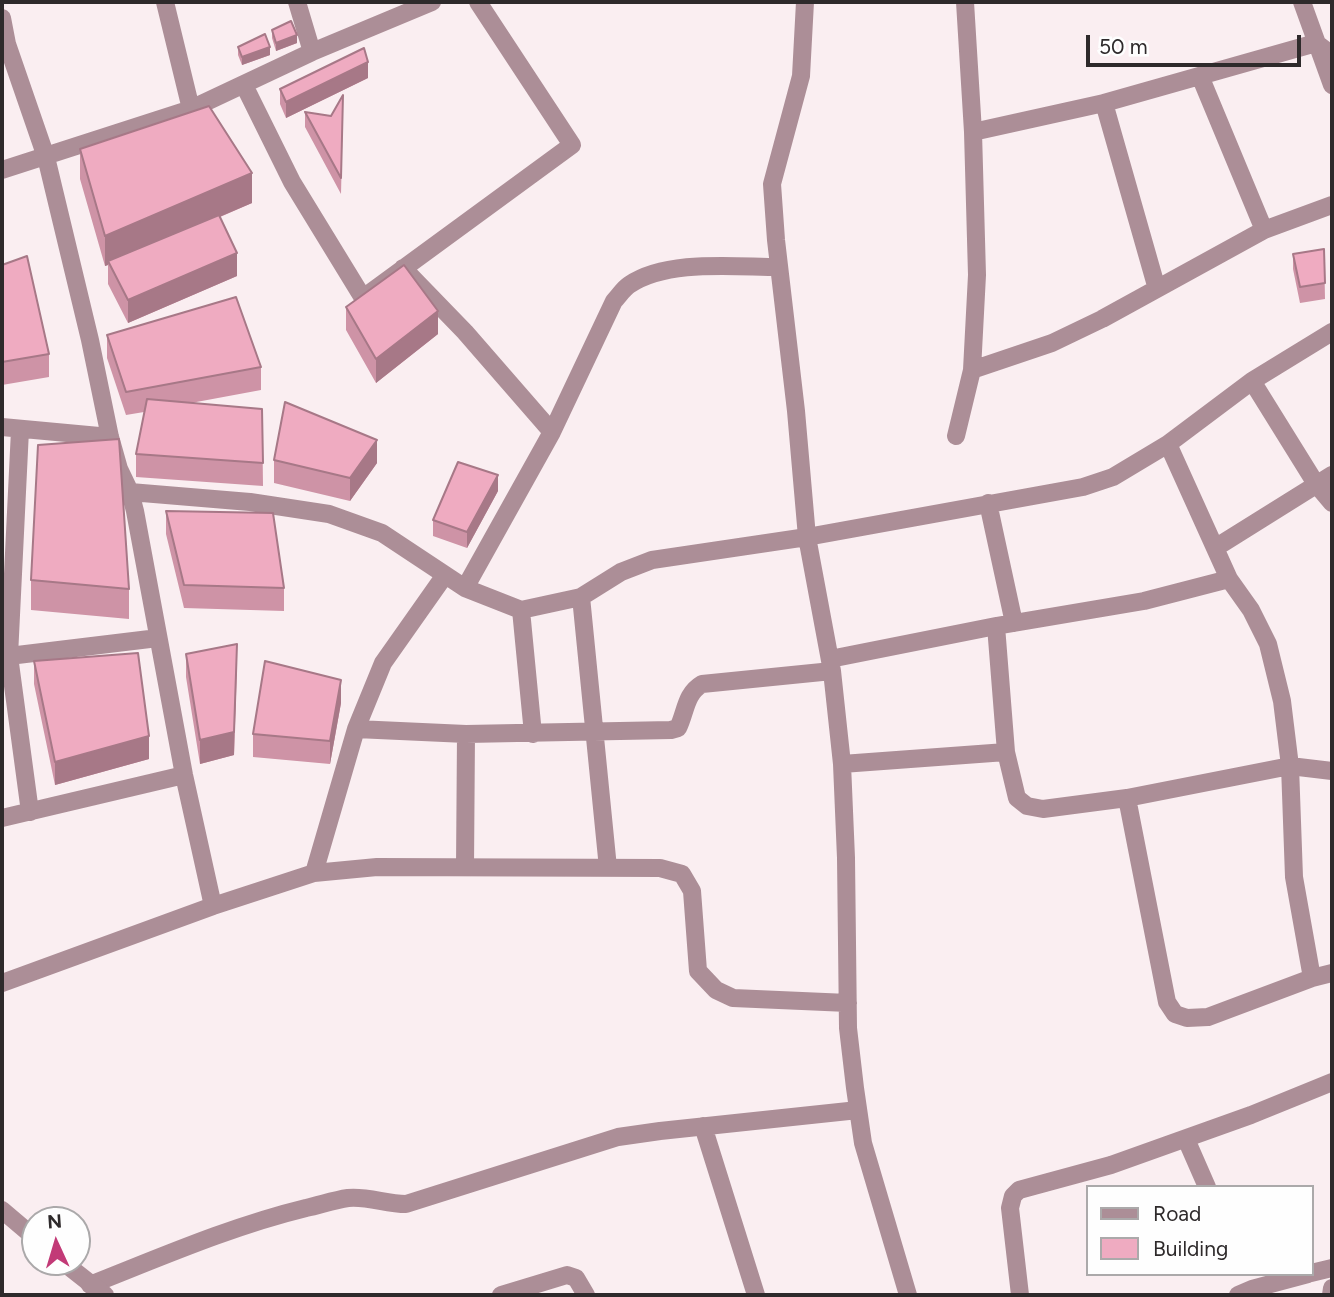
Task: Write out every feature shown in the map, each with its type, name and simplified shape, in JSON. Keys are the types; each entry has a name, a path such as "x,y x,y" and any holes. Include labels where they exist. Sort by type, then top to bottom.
{"street":[{"path":"165,2 191,110"},
{"path":"297,2 313,52"},
{"path":"2,170 191,110 313,52 432,2"},
{"path":"244,85 292,182 363,298 572,145 478,2"},
{"path":"805,2 801,76 772,184 807,537 831,665 842,764 848,1028 858,1110 863,1143 908,1295"},
{"path":"956,436 972,370 977,275 973,132 965,2"},
{"path":"1302,2 1332,85"},
{"path":"2,18 4,44 46,157 90,340 110,437 119,469 130,492 184,775 213,906"},
{"path":"973,132 1104,103 1316,43"},
{"path":"1316,43 1332,55"},
{"path":"1200,76 1264,230"},
{"path":"1104,103 1157,289"},
{"path":"972,370 1052,343 1264,230 1332,205"},
{"path":"465,588 552,432 614,302 627,286 648,275 678,268 779,267"},
{"path":"403,268 465,332 552,432"},
{"path":"130,492 250,502 329,514 382,533 465,588 521,610 581,597 621,572 652,559 807,537 1083,487 1113,477 1168,444 1252,382 1332,332"},
{"path":"1252,382 1316,484 1332,503"},
{"path":"2,427 110,437"},
{"path":"20,430 9,656 30,812"},
{"path":"1168,444 1229,579 1251,610 1268,644 1282,701 1290,766 1294,877 1312,978"},
{"path":"1215,548 1332,475"},
{"path":"988,503 1014,623"},
{"path":"314,873 356,729 383,663 445,575"},
{"path":"356,729 533,734 678,728 688,698 694,689 702,684 831,665 996,626 1144,601 1229,579"},
{"path":"581,597 608,868"},
{"path":"521,610 533,734"},
{"path":"996,626 1006,752 1017,798 1027,806 1043,809 1128,797 1290,766 1332,771"},
{"path":"9,656 158,638"},
{"path":"465,867 466,734"},
{"path":"842,764 1006,752"},
{"path":"2,818 184,775"},
{"path":"1128,797 1167,1002 1175,1014 1187,1018 1208,1017 1332,973"},
{"path":"2,983 213,906 314,873 377,867 660,868 682,874 692,891 698,971 716,990 733,998 848,1003"},
{"path":"1020,1295 1010,1208 1018,1189 1111,1165 1332,1082"},
{"path":"90,1285 203,1240 279,1214 348,1198 406,1204 618,1137 858,1110"},
{"path":"703,1126 756,1295"},
{"path":"1186,1139 1206,1185"},
{"path":"2,1210 21,1226"},
{"path":"1313,1273 1332,1268"},
{"path":"501,1295 567,1275 576,1278 586,1295"},
{"path":"79,1276 105,1295"},
{"path":"1245,1286 1299,1276"},
{"path":"1331,1295 1332,1288"}],"building":[{"path":"291,21 297,35 276,43 272,30"},
{"path":"265,34 270,47 242,57 238,47"},
{"path":"364,48 368,62 286,102 280,89"},
{"path":"343,95 341,178 305,112 331,116"},
{"path":"209,106 252,173 105,236 80,149"},
{"path":"219,215 237,253 128,300 108,261"},
{"path":"1324,249 1325,283 1300,287 1293,254"},
{"path":"27,256 49,354 2,362 2,265"},
{"path":"404,265 438,311 376,359 346,307"},
{"path":"236,297 261,367 126,392 107,335"},
{"path":"147,399 262,409 263,463 136,454"},
{"path":"285,402 377,440 350,478 274,460"},
{"path":"119,439 129,589 31,580 38,445"},
{"path":"458,462 498,475 467,532 433,520"},
{"path":"166,511 273,513 284,588 184,585"},
{"path":"237,644 234,732 200,740 186,654"},
{"path":"138,653 149,736 55,762 34,661"},
{"path":"265,661 341,680 330,741 253,734"}]}
